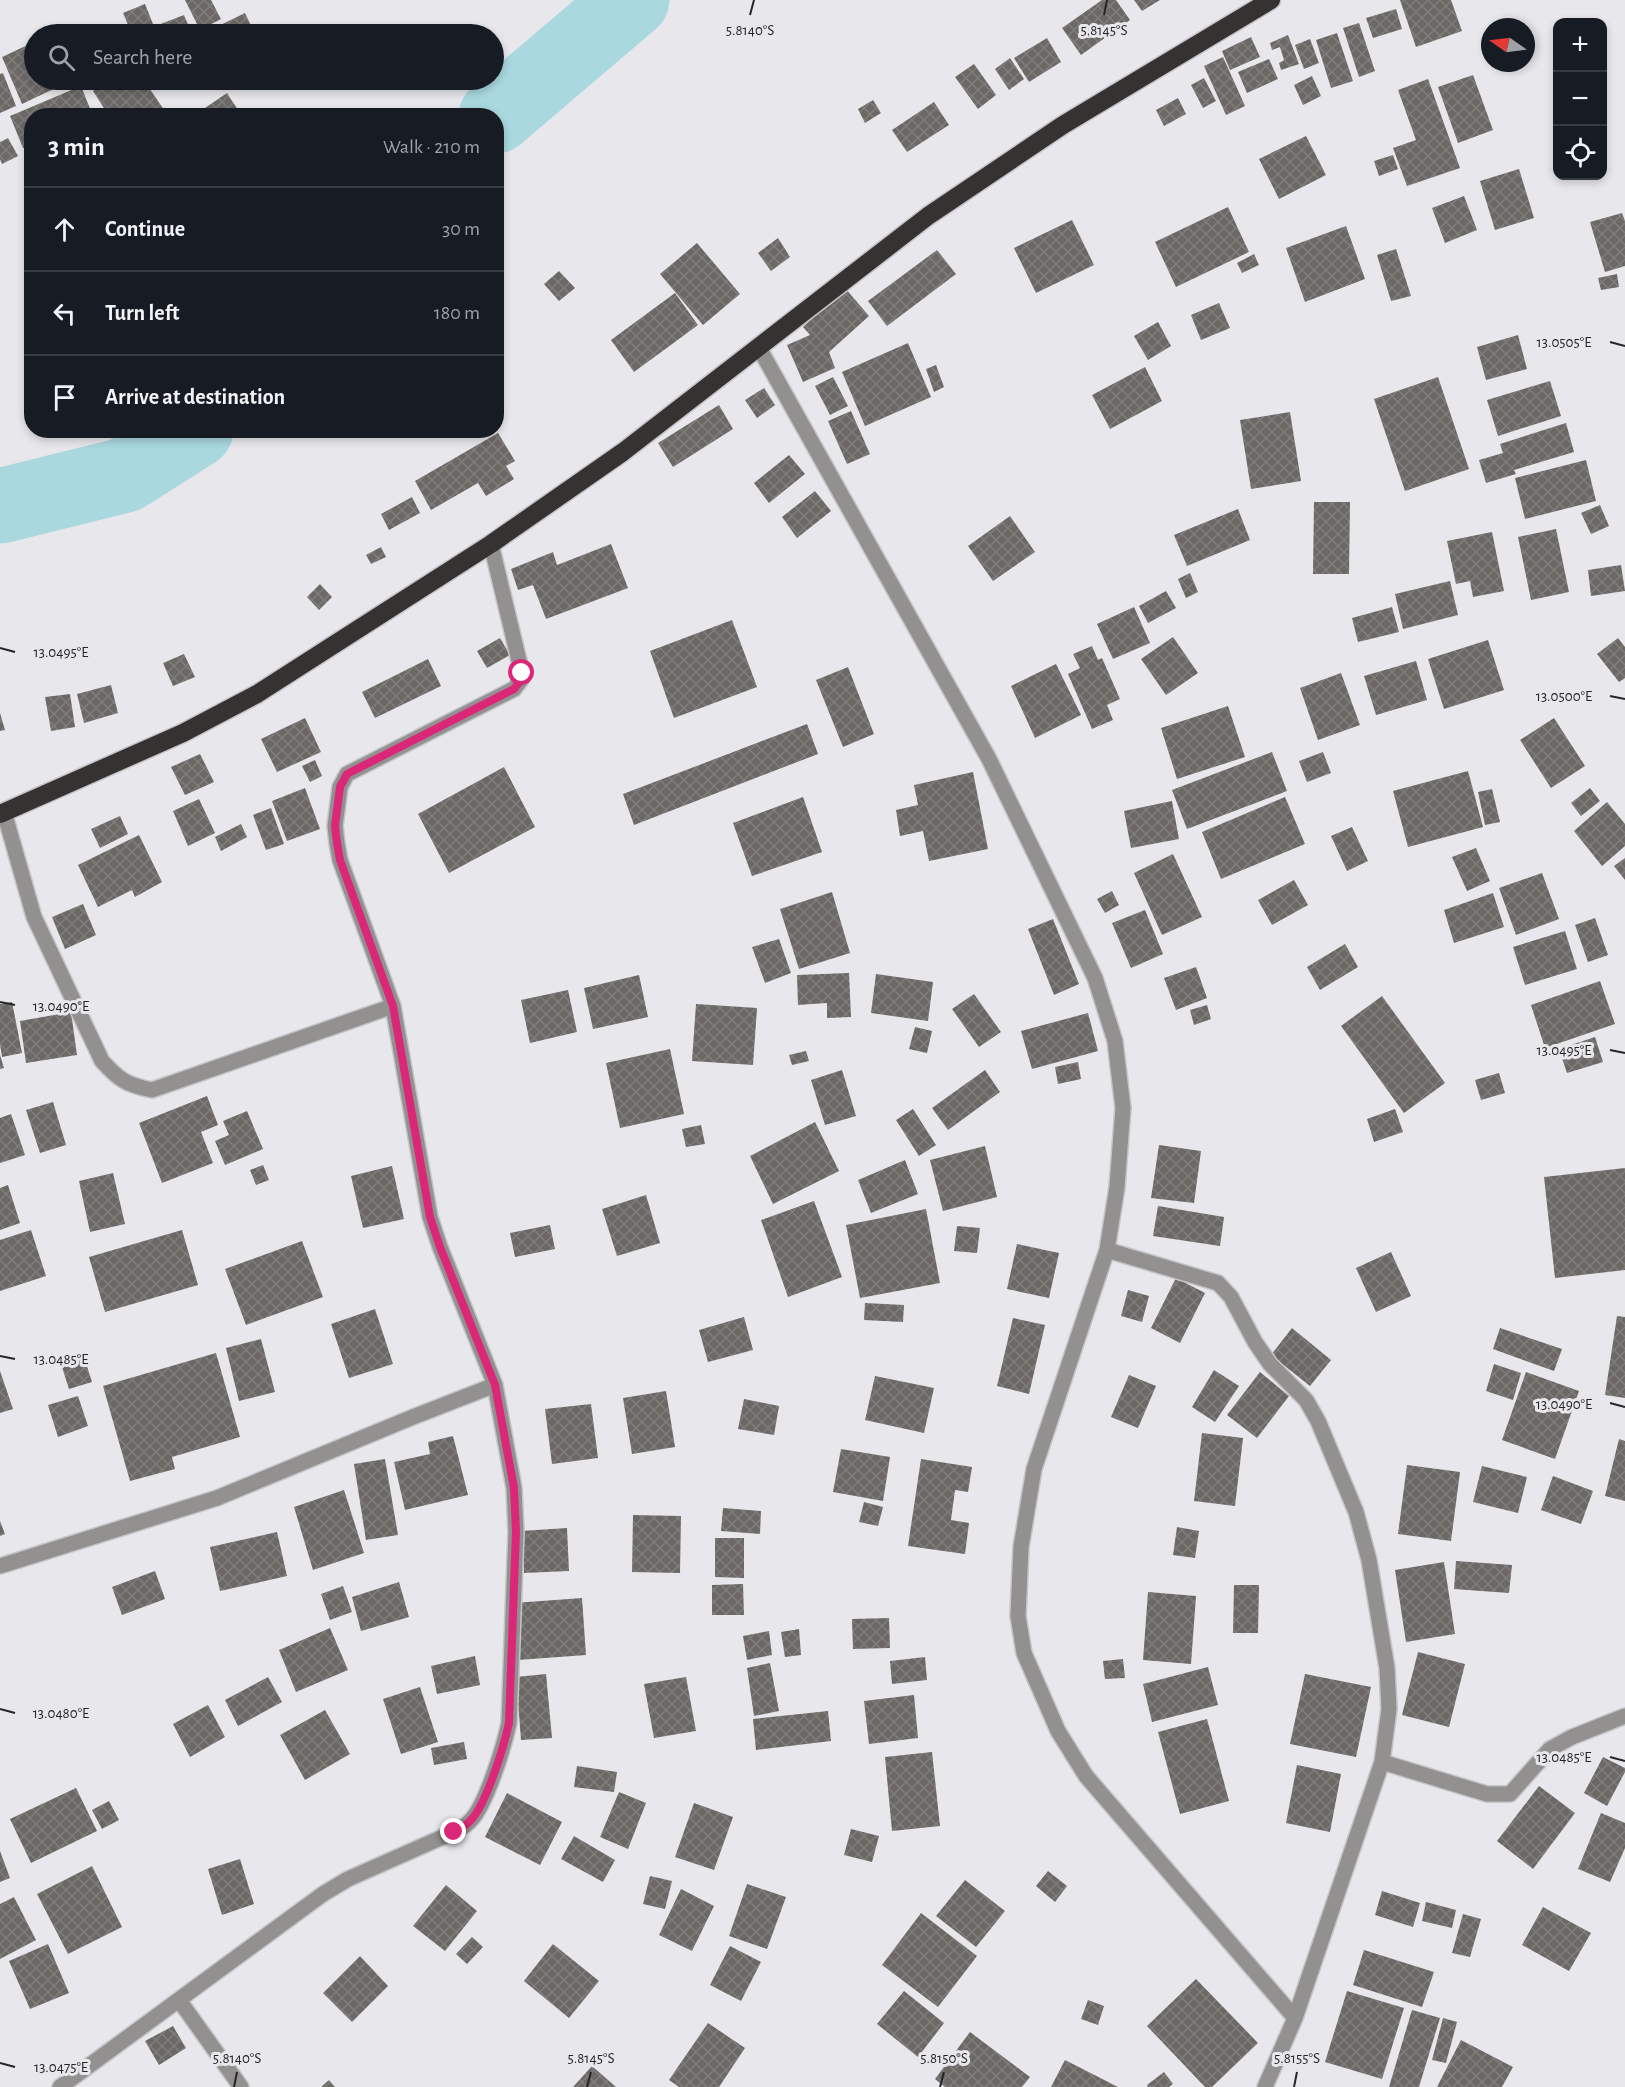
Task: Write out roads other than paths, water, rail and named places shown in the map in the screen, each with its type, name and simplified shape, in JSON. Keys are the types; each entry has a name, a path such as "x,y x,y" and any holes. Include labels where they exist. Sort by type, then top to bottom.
{"highway":[{"path":"2,813 183,733 257,694 491,544 623,452 928,216 1063,125 1271,0"}],"street":[{"path":"758,346 989,759 1095,978 1115,1041 1123,1108 1117,1187 1107,1250 1034,1469 1021,1546 1018,1616 1024,1653 1058,1731 1086,1776 1295,2018"},
{"path":"60,2087 323,1894 348,1879 454,1832 470,1822 478,1812 502,1753 509,1723 516,1532 515,1499 495,1385 430,1217 393,1006 340,860 335,826 340,787 347,774 514,689 521,680 522,673 491,544"},
{"path":"2,813 33,917 48,952 102,1061 118,1078 132,1086 152,1090 393,1006"},
{"path":"1107,1250 1218,1283 1231,1297 1270,1365 1306,1400 1318,1421 1356,1512 1369,1560 1387,1668 1389,1709 1382,1762 1295,2018 1265,2087"},
{"path":"0,1566 217,1498 495,1385"},
{"path":"1382,1762 1487,1794 1510,1794 1550,1749 1572,1737 1625,1716"},
{"path":"179,2000 241,2087"}],"waterway":[{"path":"504,109 632,0"},
{"path":"0,506 125,475 183,438"}]}
